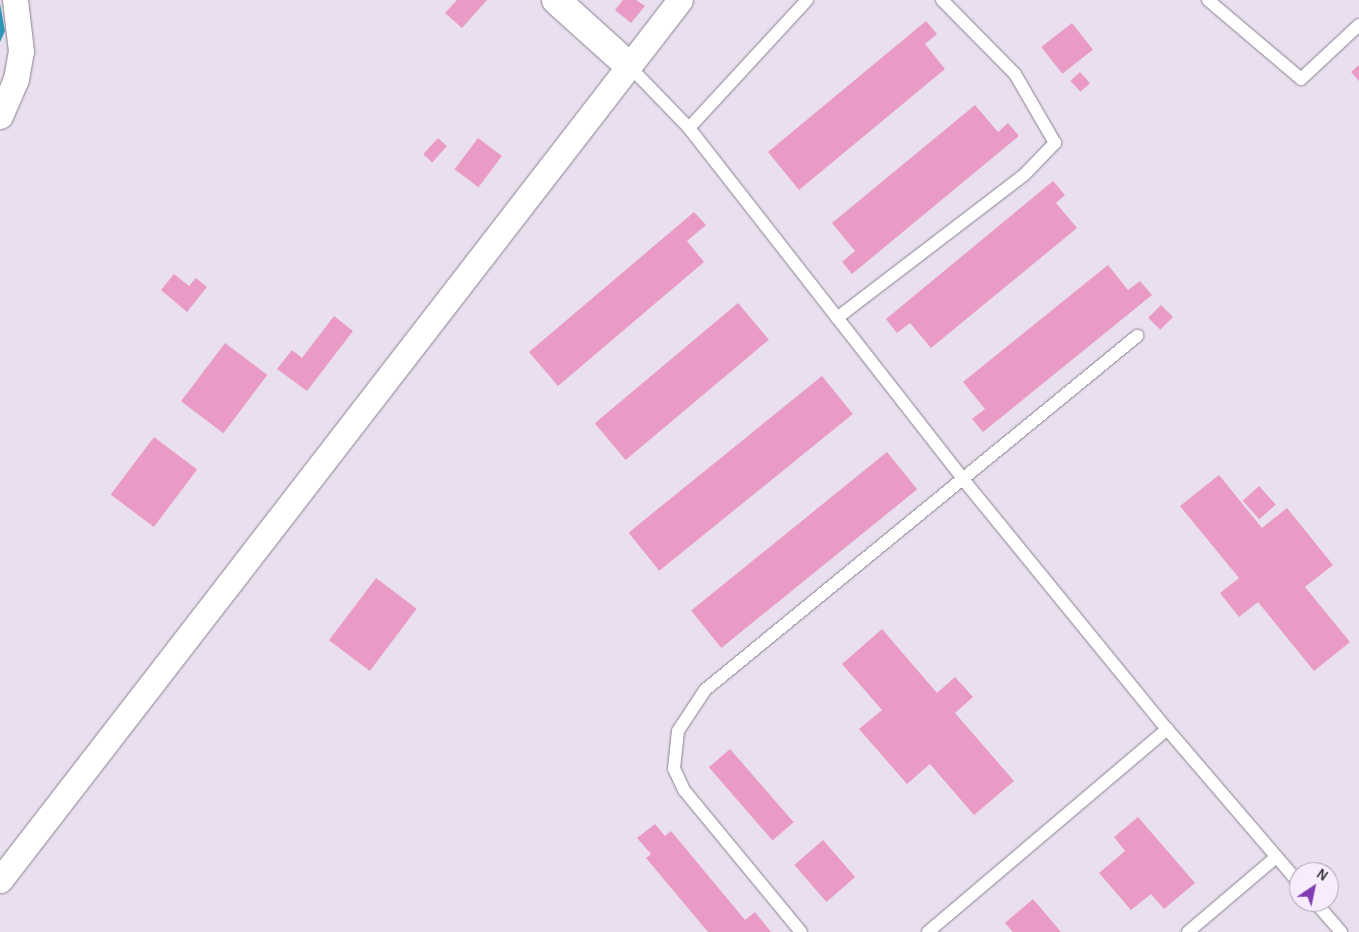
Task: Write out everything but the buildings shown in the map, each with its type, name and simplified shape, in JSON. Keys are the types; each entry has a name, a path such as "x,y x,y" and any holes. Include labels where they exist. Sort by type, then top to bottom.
{"street":[{"path":"0,116 16,79 21,50 15,0"},
{"path":"556,0 630,66"},
{"path":"0,880 680,0"}],"lane":[{"path":"689,128 807,0"},
{"path":"837,318 1024,175 1055,143 1015,74 942,0"},
{"path":"1208,0 1301,79 1359,25"},
{"path":"630,66 689,128 962,478 1167,730 1289,872"},
{"path":"801,932 684,790 674,769 678,731 705,690 1137,336"},
{"path":"928,932 1167,730"},
{"path":"1188,932 1276,857"},
{"path":"1324,912 1341,932"}],"water":[{"path":"0,4 5,31 0,42"}]}
